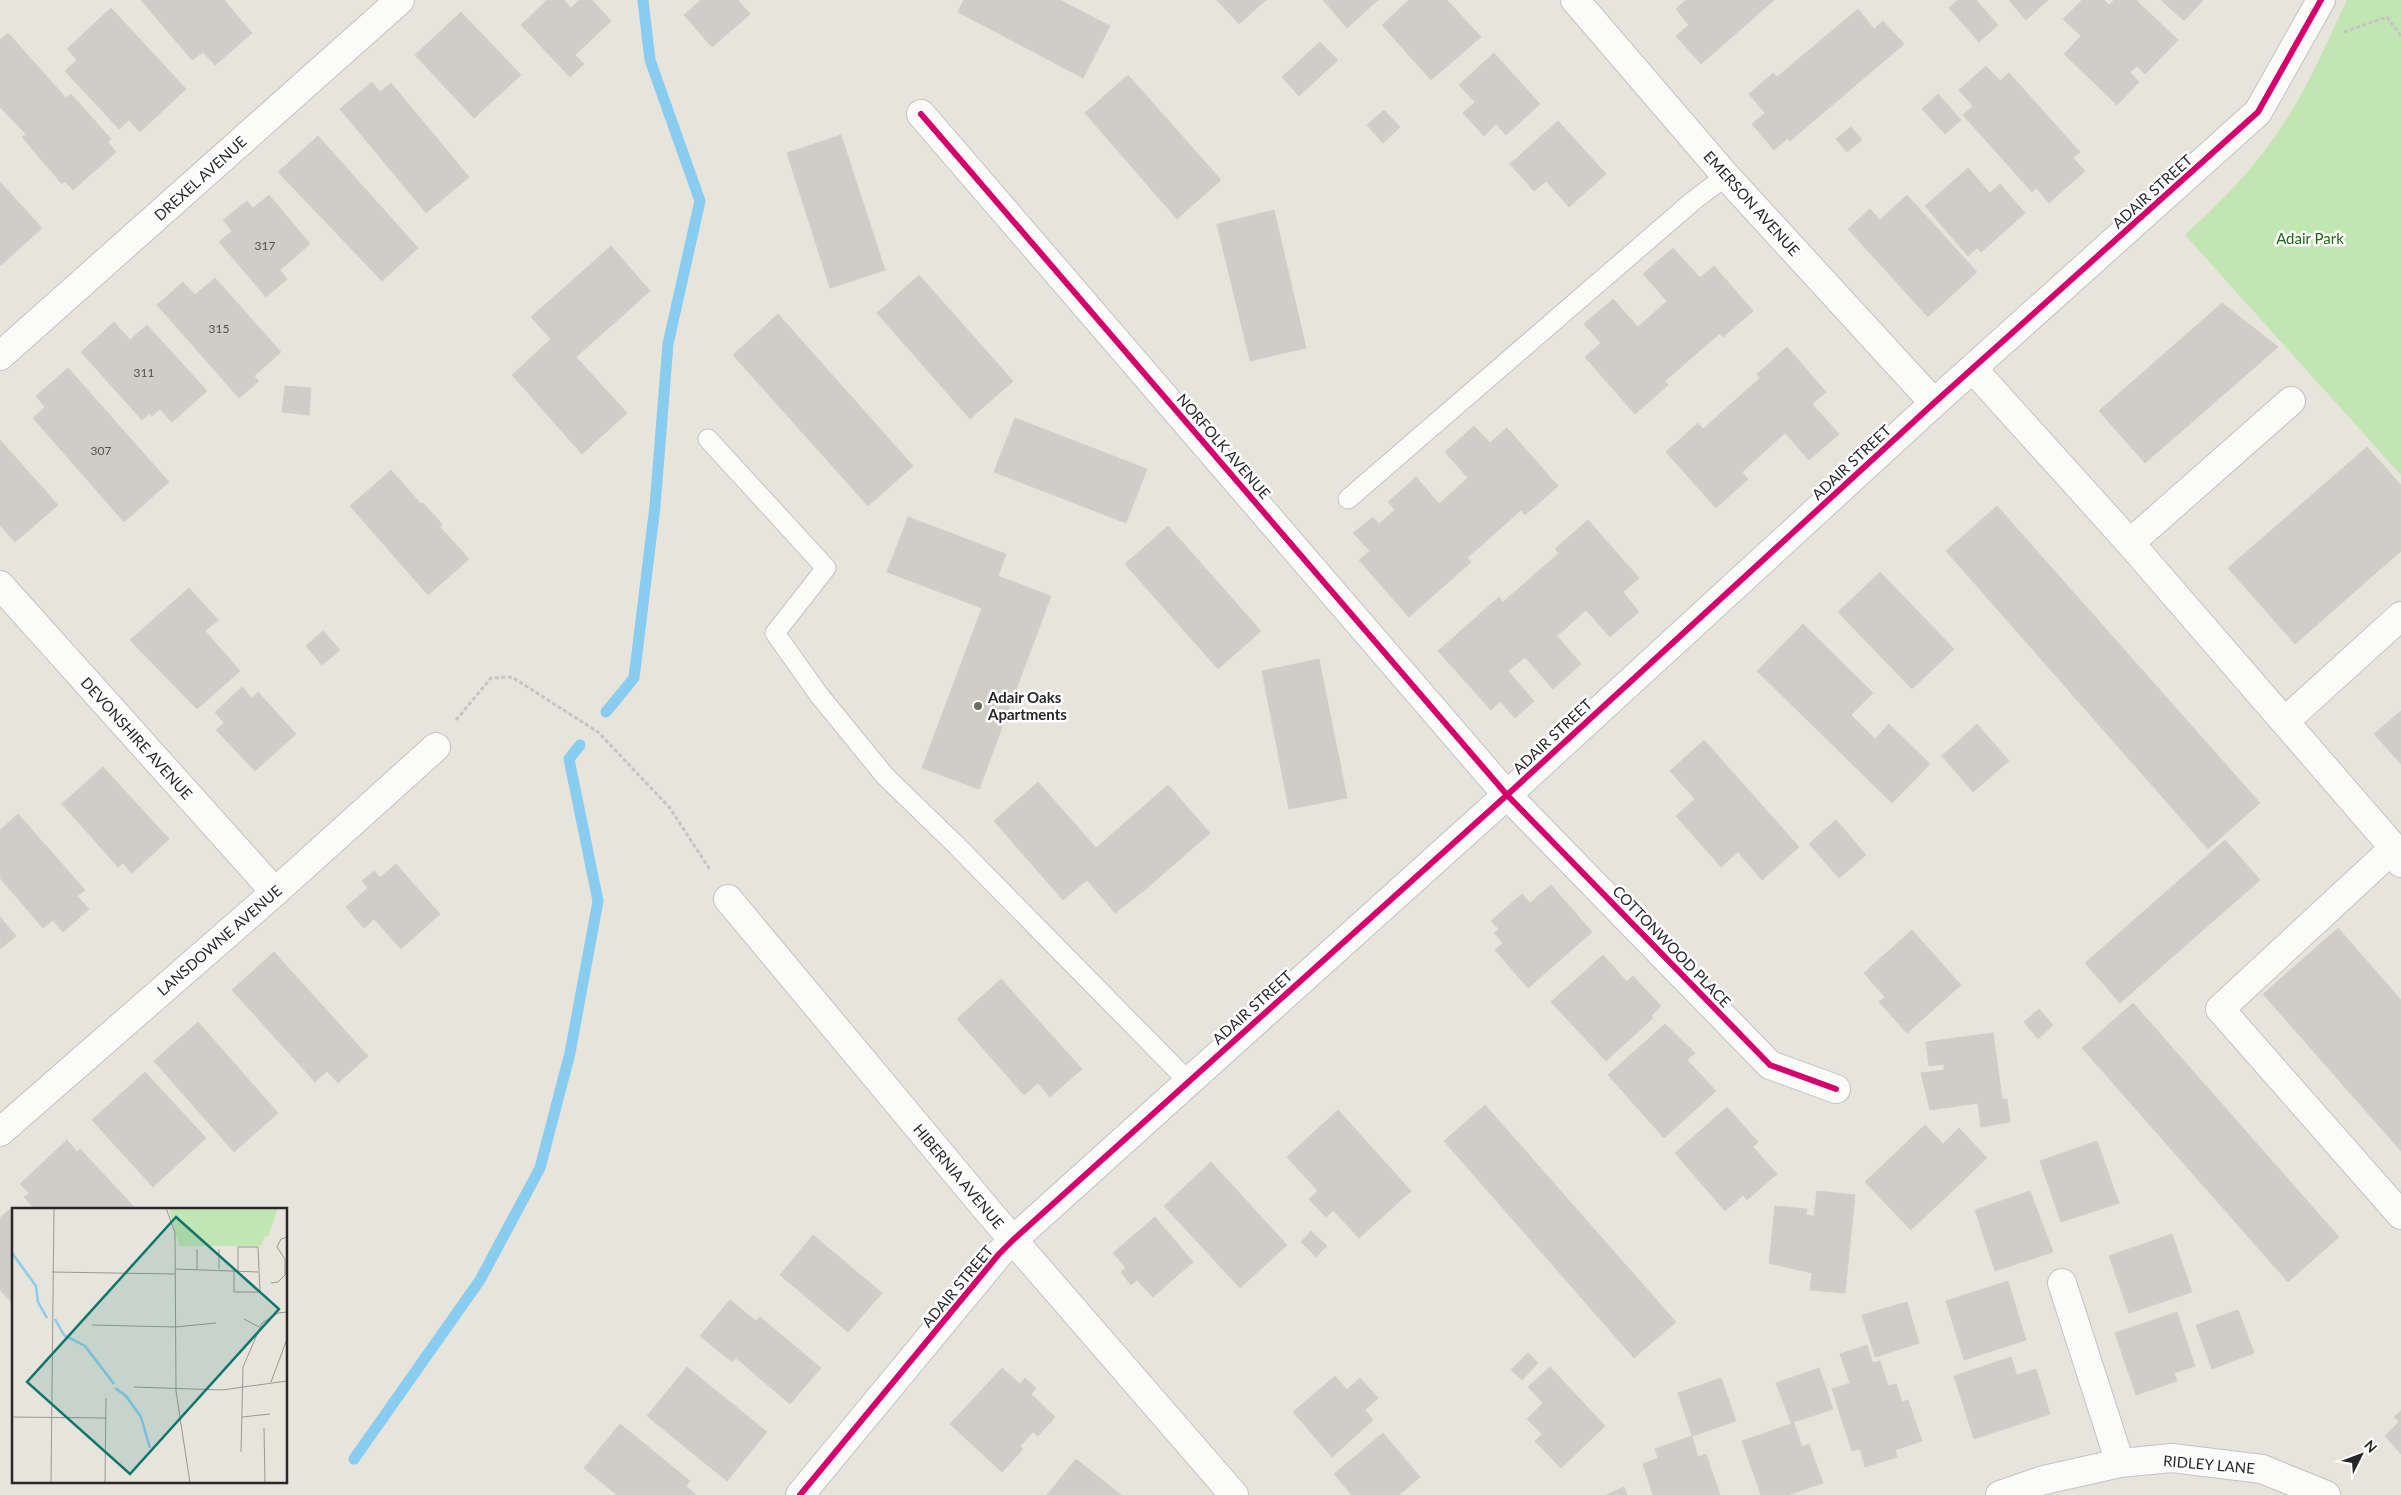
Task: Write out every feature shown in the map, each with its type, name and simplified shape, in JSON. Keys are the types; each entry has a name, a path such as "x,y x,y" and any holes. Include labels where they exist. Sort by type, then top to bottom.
{"street":[{"name":"DREXEL AVENUE","path":"0,356 400,0"},
{"name":"EMERSON AVENUE","path":"1575,0 1726,176 1934,403"},
{"name":"ADAIR STREET","path":"800,1495 1013,1240 1506,795 1934,403 2258,112 2321,0"},
{"name":"NORFOLK AVENUE","path":"921,114 1506,795"},
{"path":"1973,369 2130,543 2285,721 2397,856 2220,1009 2401,1215"},
{"path":"2130,543 2291,401"},
{"name":"DEVONSHIRE AVENUE","path":"0,585 275,892"},
{"path":"2285,721 2401,616"},
{"name":"LANSDOWNE AVENUE","path":"0,1132 275,892 436,747"},
{"name":"COTTONWOOD PLACE","path":"1506,795 1770,1065 1836,1088"},
{"name":"HIBERNIA AVENUE","path":"728,899 1013,1240 1234,1495"},
{"path":"2062,1283 2120,1463"},
{"name":"RIDLEY LANE","path":"2000,1495 2044,1480 2120,1463 2172,1458 2262,1469 2326,1495"}],"lane":[{"path":"1348,499 1686,208 1726,176"},
{"path":"708,439 826,568 775,633 819,695 885,776 956,844 1188,1081"}],"path":[{"path":"2337,34 2387,17 2401,36"},
{"path":"436,747 490,678 512,677 598,732 670,808 728,899"}],"green space":[{"name":"Adair Park","path":"2347,0 2401,0 2401,475 2185,235 2241,179 2262,155 2283,126 2312,73"}],"building":[{"path":"141,0 224,0 252,33 215,65 203,52 192,60"},
{"path":"547,0 564,0 571,8 579,0 592,0 611,21 575,55 584,64 570,77 521,25"},
{"path":"701,0 738,0 750,14 712,47 684,15"},
{"path":"964,0 1060,0 1110,26 1083,78 958,12"},
{"path":"1217,0 1266,0 1239,24"},
{"path":"1323,0 1378,0 1347,28"},
{"path":"1409,0 1447,0 1481,37 1431,80 1382,25"},
{"path":"1686,0 1774,0 1701,64 1676,36 1689,25 1676,9"},
{"path":"1958,0 1976,0 1998,25 1979,42 1949,8"},
{"path":"2009,0 2048,0 2026,20"},
{"path":"2082,0 2104,0 2109,5 2114,0 2136,0 2178,40 2145,74 2137,66 2130,72 2139,82 2117,105 2064,54 2081,36 2063,19"},
{"path":"2161,0 2203,0 2184,21"},
{"path":"111,8 186,89 140,132 129,120 119,129 65,71 77,60 67,49"},
{"path":"1858,9 1874,29 1883,21 1904,44 1790,141 1788,138 1774,150 1752,124 1765,113 1749,94 1773,73 1777,77"},
{"path":"461,12 521,75 474,118 415,55"},
{"path":"8,33 66,98 71,94 111,139 108,142 116,152 73,190 65,181 62,184 22,137 26,134 0,107 0,40"},
{"path":"1320,42 1338,60 1299,96 1282,77"},
{"path":"1494,53 1540,104 1506,135 1496,124 1484,136 1463,113 1475,102 1459,85"},
{"path":"1986,66 2000,81 2009,73 2080,152 2073,158 2085,171 2049,203 2036,188 2032,192 1963,115 1973,106 1959,90"},
{"path":"1128,75 1221,180 1177,219 1085,113"},
{"path":"372,82 380,92 391,83 469,177 426,213 340,109"},
{"path":"1938,94 1961,120 1945,134 1922,109"},
{"path":"1384,110 1400,127 1383,143 1367,125"},
{"path":"1558,121 1606,174 1569,207 1546,181 1534,191 1510,164"},
{"path":"1851,127 1862,140 1847,152 1836,139"},
{"path":"841,135 885,270 830,288 787,153"},
{"path":"318,136 418,248 382,281 278,172"},
{"path":"1968,168 1990,193 2000,184 2025,213 1981,252 1977,248 1968,256 1925,206"},
{"path":"0,182 42,228 1,265 0,264"},
{"path":"269,195 310,244 280,270 287,279 266,297 219,242 232,231 223,220 247,201 253,208"},
{"path":"1907,195 1977,272 1928,317 1848,229 1870,209 1880,220"},
{"path":"1274,210 1306,348 1250,361 1217,224"},
{"path":"611,246 650,291 576,357 627,413 582,454 512,375 551,339 531,317"},
{"path":"1673,248 1700,278 1714,266 1753,311 1723,337 1720,333 1665,381 1668,385 1635,414 1585,357 1601,343 1584,324 1613,299 1638,327 1667,301 1643,274"},
{"path":"919,275 1013,381 970,419 877,313"},
{"path":"215,278 281,352 254,376 259,381 239,398 157,305 183,282 195,295"},
{"path":"2222,303 2278,347 2145,463 2099,411"},
{"path":"778,314 913,466 868,506 733,355"},
{"path":"114,322 130,340 147,325 207,391 172,422 160,409 152,416 150,413 142,420 81,352"},
{"path":"1787,347 1826,392 1812,404 1839,434 1809,460 1785,433 1742,472 1748,479 1716,508 1666,452 1698,423 1703,429 1760,378 1757,374"},
{"path":"68,368 169,482 124,522 33,418 45,407 36,396"},
{"path":"285,386 311,388 309,415 282,412"},
{"path":"1015,418 1147,469 1126,523 994,472"},
{"path":"1474,426 1490,443 1507,428 1558,486 1525,515 1521,510 1467,558 1471,562 1409,617 1359,560 1370,551 1353,533 1373,517 1379,524 1395,510 1388,502 1416,477 1439,504 1468,478 1445,452"},
{"path":"0,440 58,505 15,542 0,525"},
{"path":"2367,447 2401,485 2401,551 2295,644 2228,568"},
{"path":"391,470 421,504 423,503 442,524 440,527 469,559 428,595 350,506"},
{"path":"1997,506 2260,803 2208,849 1946,551"},
{"name":"Adair Oaks Apartments","path":"908,517 1006,554 998,576 1051,596 979,789 922,768 982,608 887,572"},
{"path":"1588,520 1639,578 1623,592 1639,612 1610,637 1586,610 1557,636 1581,664 1553,689 1525,657 1508,671 1534,701 1515,718 1500,701 1491,710 1438,651 1499,597 1503,602 1559,553 1555,549"},
{"path":"1168,526 1261,631 1218,669 1125,564"},
{"path":"1880,572 1954,649 1912,689 1838,612"},
{"path":"189,588 218,620 205,631 240,671 197,709 130,640"},
{"path":"1803,624 1873,693 1851,715 1875,739 1889,724 1930,764 1892,803 1757,671"},
{"path":"323,631 340,650 322,665 306,646"},
{"path":"1319,659 1347,798 1289,809 1262,671"},
{"path":"242,687 252,698 258,692 296,734 255,771 216,730 224,723 215,712"},
{"path":"2401,711 2401,764 2374,734"},
{"path":"1977,724 2009,761 1973,792 1942,756"},
{"path":"1704,740 1799,847 1762,880 1738,852 1721,867 1676,816 1695,799 1670,771"},
{"path":"103,767 169,839 132,873 123,863 118,867 62,804"},
{"path":"1038,782 1096,848 1168,785 1210,833 1146,889 1115,913 1087,880 1063,900 994,821"},
{"path":"18,814 85,890 77,896 89,909 63,932 53,920 43,928 0,878 0,830"},
{"path":"1836,820 1866,855 1839,878 1809,844"},
{"path":"2225,840 2260,880 2120,1003 2085,963"},
{"path":"396,864 440,914 401,949 374,919 364,928 346,907 368,888 362,881 374,871 380,878"},
{"path":"1551,885 1592,932 1528,988 1495,950 1503,943 1494,933 1499,929 1491,921 1522,894 1530,903"},
{"path":"0,917 16,936 0,949"},
{"path":"2338,928 2401,1000 2401,1151 2263,994"},
{"path":"1912,930 1961,985 1907,1033 1879,1002 1885,997 1864,973"},
{"path":"274,952 368,1056 338,1083 327,1071 315,1082 232,990"},
{"path":"1603,955 1627,982 1633,976 1661,1006 1651,1016 1653,1018 1606,1061 1551,1002"},
{"path":"1001,979 1082,1069 1050,1097 1038,1083 1024,1095 957,1019"},
{"path":"2133,1003 2339,1237 2288,1282 2082,1048"},
{"path":"2039,1009 2053,1025 2038,1039 2024,1022"},
{"path":"198,1022 278,1113 234,1152 154,1061"},
{"path":"1665,1024 1695,1053 1687,1060 1716,1091 1664,1138 1608,1075"},
{"path":"1993,1033 2002,1099 2007,1099 2010,1122 1981,1127 1978,1103 1930,1110 1921,1073 1944,1070 1944,1064 1929,1066 1926,1042"},
{"path":"145,1072 206,1138 153,1187 92,1120"},
{"path":"1485,1105 1676,1322 1634,1358 1444,1141"},
{"path":"1727,1107 1758,1142 1753,1147 1777,1174 1747,1200 1743,1195 1725,1211 1675,1153"},
{"path":"1338,1110 1411,1191 1359,1238 1333,1210 1326,1217 1309,1199 1318,1191 1287,1157"},
{"path":"1925,1125 1943,1144 1959,1128 1987,1158 1911,1230 1865,1182"},
{"path":"67,1140 77,1152 80,1149 135,1208 34,1208 24,1197 29,1193 20,1184"},
{"path":"2097,1141 2119,1203 2061,1222 2040,1161"},
{"path":"1211,1162 1287,1245 1240,1288 1164,1206"},
{"path":"1817,1191 1855,1195 1845,1293 1810,1290 1812,1273 1769,1263 1775,1206 1807,1209 1806,1215 1814,1216"},
{"path":"2030,1191 2053,1252 1995,1271 1975,1210"},
{"path":"10,1209 12,1211 12,1303 0,1290 0,1218"},
{"path":"1155,1217 1193,1262 1153,1297 1137,1280 1131,1285 1121,1272 1126,1268 1113,1253"},
{"path":"1311,1231 1327,1246 1316,1257 1301,1242"},
{"path":"2172,1234 2192,1292 2129,1313 2109,1256"},
{"path":"813,1235 882,1293 848,1332 780,1275"},
{"path":"2008,1281 2026,1340 1964,1360 1946,1301"},
{"path":"730,1300 756,1321 760,1317 821,1368 790,1404 736,1358 732,1362 700,1336"},
{"path":"1907,1302 1919,1343 1875,1357 1862,1315"},
{"path":"2238,1310 2254,1353 2212,1369 2196,1325"},
{"path":"2177,1312 2195,1366 2174,1373 2177,1381 2136,1395 2115,1333"},
{"path":"1867,1345 1873,1363 1880,1361 1888,1386 1896,1384 1902,1402 1908,1400 1922,1441 1895,1450 1897,1457 1865,1467 1860,1449 1852,1451 1832,1389 1850,1383 1840,1354"},
{"path":"1528,1353 1538,1363 1522,1380 1511,1370"},
{"path":"2011,1357 2017,1375 2036,1369 2050,1414 1974,1439 1954,1376"},
{"path":"687,1367 767,1432 727,1481 647,1416"},
{"path":"1550,1367 1605,1426 1561,1468 1535,1441 1542,1434 1527,1419 1543,1403 1528,1387"},
{"path":"1002,1368 1020,1384 1025,1378 1036,1388 1031,1394 1055,1417 1038,1436 1033,1432 1020,1446 1023,1449 1002,1472 950,1424"},
{"path":"1819,1368 1833,1409 1791,1423 1776,1383"},
{"path":"1335,1376 1347,1390 1360,1378 1378,1398 1365,1410 1373,1420 1332,1457 1293,1412"},
{"path":"1721,1378 1736,1421 1692,1436 1678,1393"},
{"path":"2401,1411 2401,1454 2385,1436 2399,1422 2394,1417"},
{"path":"1794,1423 1802,1447 1809,1444 1823,1483 1788,1495 1761,1495 1742,1441"},
{"path":"620,1424 690,1481 686,1486 696,1495 617,1495 584,1468"},
{"path":"1383,1433 1420,1477 1399,1495 1352,1495 1334,1474"},
{"path":"1692,1436 1698,1457 1706,1454 1720,1495 1653,1495 1643,1464 1658,1458 1655,1449"},
{"path":"1076,1459 1121,1495 1047,1495"},
{"path":"1624,1487 1627,1495 1606,1495"}],"waterway":[{"path":"606,712 634,678 655,506 668,344 700,201 650,60 643,0"},
{"path":"354,1459 480,1280 540,1168 570,1053 598,901 569,759 580,745"}],"cycle path":[{"path":"800,1495 999,1254 1013,1240 1507,795 1934,403 2258,112 2321,0"},
{"path":"921,114 1507,795 1770,1065 1836,1089"}],"place":[{"name":"Adair Oaks Apartments","path":"978,706"}]}
